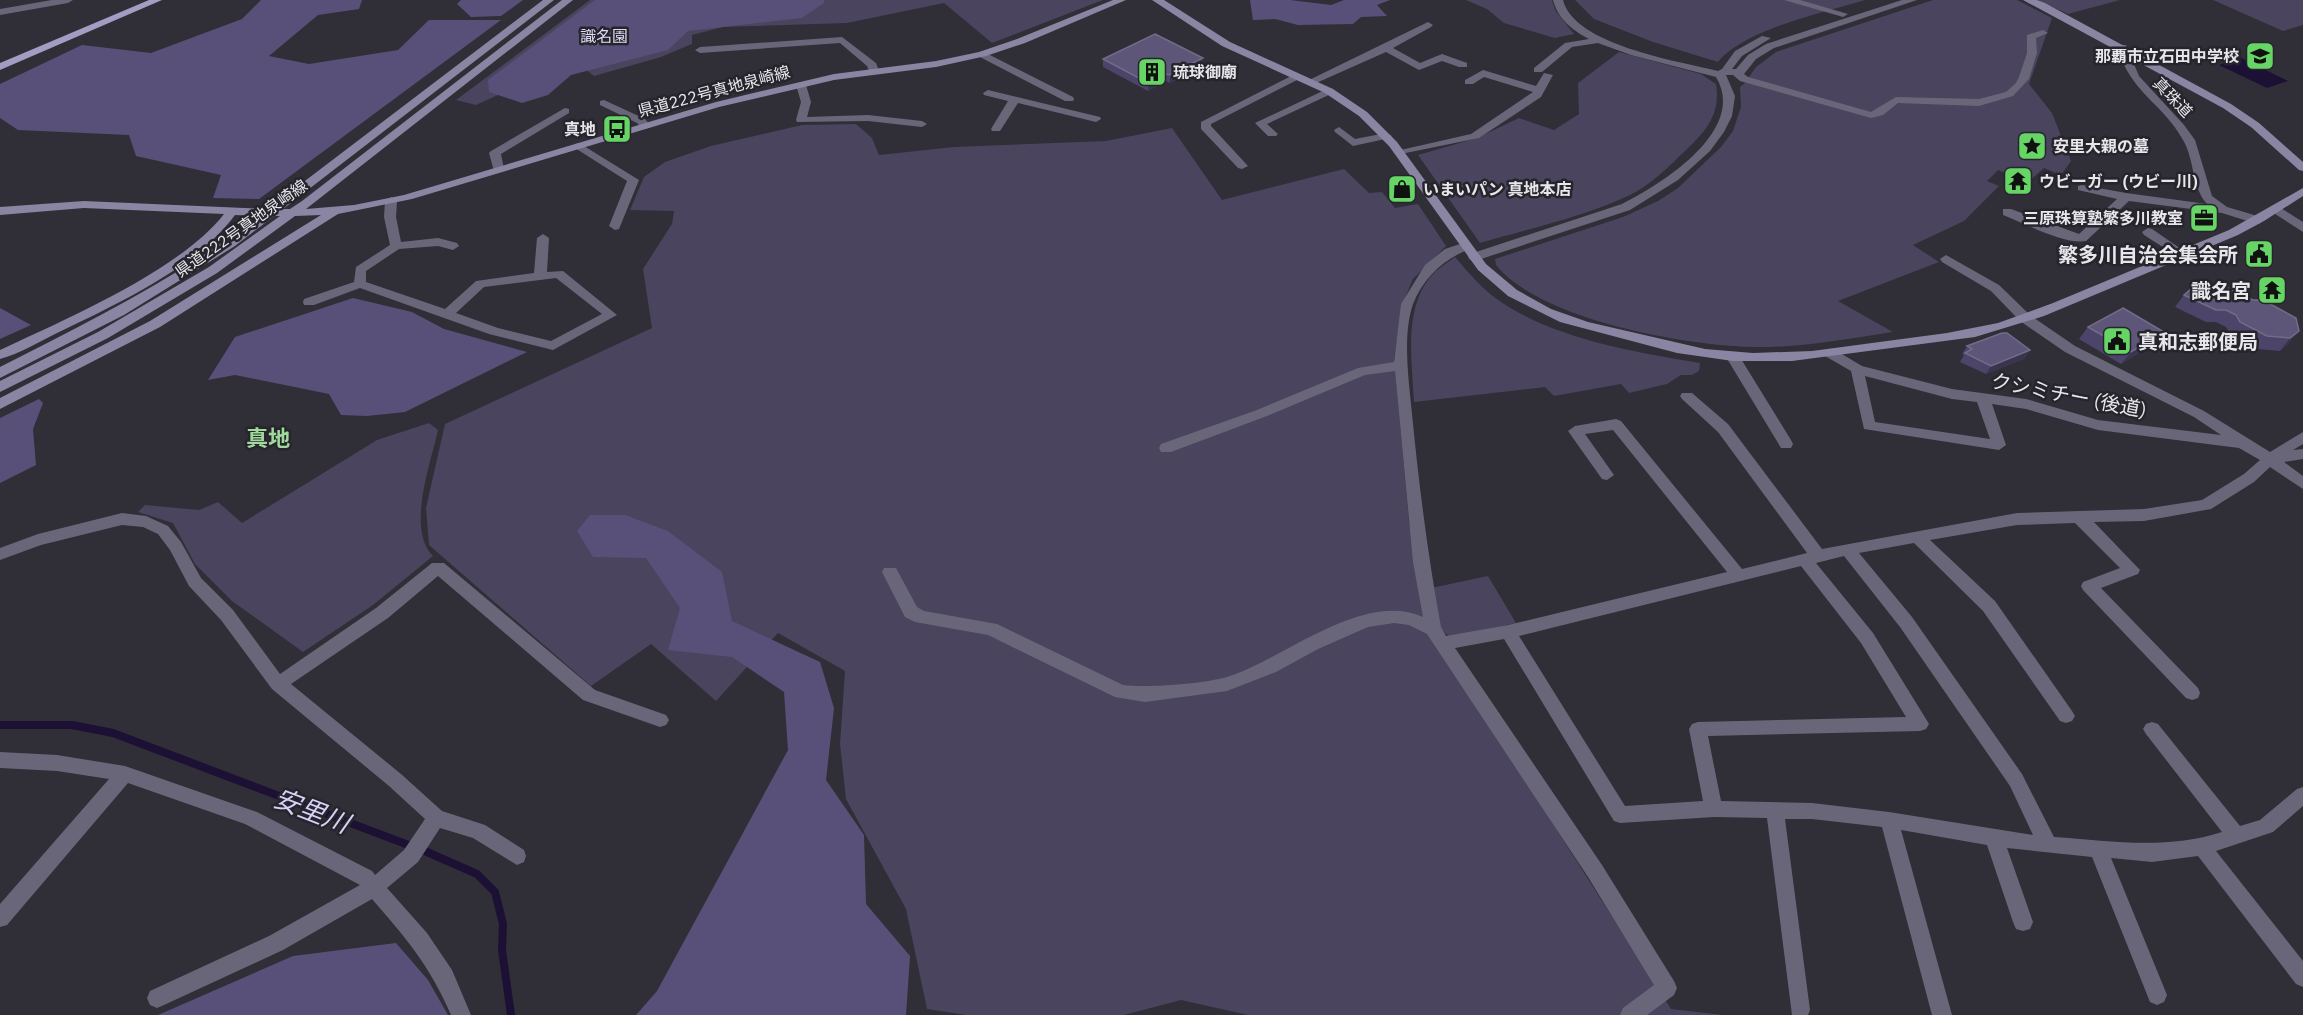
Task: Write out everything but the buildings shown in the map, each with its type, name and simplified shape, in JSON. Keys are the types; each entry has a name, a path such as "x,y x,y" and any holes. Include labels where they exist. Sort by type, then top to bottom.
{"main road":[{"path":"0,59 138,0"},
{"path":"0,67 157,0"},
{"name":"県道222号真地泉崎線","path":"0,373 92,328 180,277 251,229 549,0"},
{"name":"県道222号真地泉崎線","path":"0,387 103,335 213,270 306,203 567,0"},
{"name":"県道222号真地泉崎線","path":"0,211 63,205 315,212 336,211 391,201 716,105 801,85 936,64 982,54 1021,41 1121,0"},
{"path":"1157,0 1243,54 1329,91 1363,114 1386,135 1470,251 1496,282 1525,302 1555,317 1579,325 1653,343 1732,357 1830,353 1975,333 2025,318 2181,253 2257,220 2303,191"},
{"path":"2028,0 2122,47 2241,115 2303,168"},
{"path":"0,355 105,302 178,259 214,233 233,210"},
{"path":"0,404 155,324 336,211"}],"street":[{"path":"0,12 68,0"},
{"path":"1558,0 1562,14 1571,25 1598,40 1621,49 1729,73 1870,115 1879,113 1896,100 1938,104 1989,101 2015,90 2033,54 2031,37 2043,33"},
{"path":"1789,0 1843,14"},
{"path":"1630,1015 1667,988 1594,871 1438,636 1421,562 1401,365 1407,304 1429,268 1454,249 1470,251 1626,207 1642,200 1667,183 1712,141 1726,121 1730,95 1727,68 1734,57 1756,42 1886,0"},
{"path":"1729,73 1770,46 1912,0"},
{"path":"1310,82 1386,48 1428,25"},
{"path":"700,50 842,40 872,65 874,72"},
{"path":"1400,153 1474,136 1513,112 1540,91 1543,73 1569,45 1598,40"},
{"name":"真珠道","path":"2122,47 2125,60 2139,86 2187,136 2196,153 2207,196 2224,210"},
{"path":"1386,48 1419,67 1442,57 1463,65"},
{"path":"982,54 1069,99"},
{"path":"1469,82 1483,73 1540,91"},
{"path":"1242,166 1205,127 1206,122 1297,76"},
{"path":"801,85 806,102 801,120 856,118 922,124"},
{"path":"996,129 1019,99 1046,87"},
{"path":"1272,134 1260,123 1329,91"},
{"path":"988,93 1096,119"},
{"path":"604,103 641,121 646,126"},
{"path":"498,169 495,153 565,111"},
{"path":"856,118 876,131"},
{"path":"1340,130 1353,143 1386,135"},
{"path":"579,146 633,180 615,226"},
{"path":"2082,189 2126,198 2224,210 2257,220"},
{"path":"2007,212 2071,237 2082,238 2126,198"},
{"path":"391,201 390,217 396,246"},
{"path":"2276,209 2303,228"},
{"path":"2039,238 2048,228"},
{"path":"2148,232 2181,253"},
{"path":"540,276 543,238"},
{"path":"360,284 360,270 396,246 438,242 453,246"},
{"path":"1946,259 1995,288 2025,318 2080,354 2199,414 2242,442"},
{"path":"309,302 360,284 494,331 553,346 611,315 559,273 480,284 447,314"},
{"name":"クシミチー (後道)","path":"1830,353 1857,369 1952,394 2026,404 2098,425 2242,442 2270,459 2303,484"},
{"path":"1732,357 1786,444"},
{"path":"1166,448 1262,413 1363,371 1401,365"},
{"path":"1857,369 1869,426 1999,445 1983,398"},
{"path":"1687,396 1723,428 1867,638 1920,724 1698,729 1714,809"},
{"path":"1607,475 1575,431 1616,424 1738,575"},
{"path":"890,572 911,612 921,617 992,629 1121,692 1144,695 1227,684 1270,667 1312,644 1366,621 1402,618 1438,636 1508,632 1847,549 2017,519 2144,515 2206,505 2249,478 2270,459 2303,438"},
{"path":"2270,459 2303,454"},
{"path":"2079,517 2132,570 2089,585 2192,693"},
{"path":"0,554 38,540 122,519 146,522 163,530 176,546 195,582 227,615 278,684 394,780 432,826 478,831 517,856"},
{"path":"1917,537 1989,606 2066,716"},
{"path":"1847,549 1906,622 2016,780 2048,845"},
{"path":"278,684 382,613 438,567 588,695 660,720"},
{"path":"1508,632 1620,815 1714,809 1812,811 1889,820 2048,845 2152,853 2202,847 2266,826 2303,795"},
{"path":"2152,729 2237,836"},
{"path":"0,760 57,763 124,774 251,818 365,877 420,940 445,977 461,1015"},
{"path":"0,918 124,774"},
{"path":"1774,810 1800,1010"},
{"path":"1889,820 1942,1015"},
{"path":"157,998 276,943 375,887 411,856 432,826"},
{"path":"1994,838 2023,922"},
{"path":"2202,847 2303,977"},
{"path":"2098,849 2157,995"}],"green space":[{"path":"261,0 362,0 359,9 318,15 269,56 309,64 398,50 429,20 501,20 259,199 213,198 221,175 136,156 129,135 18,130 0,118 0,84 82,45 151,53 242,19"},
{"path":"461,0 523,0 501,16 471,17 457,4"},
{"name":"識名園","path":"590,0 1103,0 992,43 944,3 847,23 723,27 692,35 692,44 661,57 594,76 579,64 476,105 456,100"},
{"name":"識名園","path":"595,0 824,0 824,3 802,18 688,31 668,50 571,75 548,95 522,103 489,92 488,80"},
{"path":"1250,0 1290,0 1331,5 1344,0 1390,0 1377,5 1387,16 1361,17 1353,24 1298,25 1275,19 1253,20"},
{"path":"1466,0 1552,0 1555,10 1574,34 1555,38 1504,23 1487,9"},
{"path":"1575,0 1865,0 1765,31 1730,50 1718,62 1653,42 1594,19"},
{"path":"1933,0 2017,0 2052,18 2029,84 2052,113 2071,161 2061,175 2044,168 2028,182 1998,170 1987,181 1999,186 1964,221 1913,245 1939,262 1838,301 1893,332 1770,347 1704,343 1664,337 1584,317 1548,302 1518,285 1496,265 1495,259 1623,217 1658,201 1678,188 1721,147 1733,131 1741,107 1740,87 1756,67 1776,52"},
{"path":"2037,0 2120,0 2068,14"},
{"path":"2213,0 2303,0 2303,25 2283,31"},
{"path":"1619,52 1701,74 1716,84 1714,113 1705,129 1693,144 1658,176 1628,196 1574,216 1480,243 1418,155 1477,138 1519,118 1554,130 1579,114 1578,83"},
{"path":"856,124 872,138 879,155 954,147 1106,141 1172,128 1222,200 1344,169 1369,193 1382,192 1395,208 1418,204 1446,246 1413,279 1402,305 1394,358 1409,522 1424,622 1671,1009 1723,1015 1248,1015 1181,1000 1124,1015 966,1015 927,1009 906,909 846,799 840,744 845,671 778,633 716,701 651,644 591,686 429,545 426,508 445,424 652,328 643,269 672,224 674,211 630,210 644,177 665,162 711,146 802,125"},
{"path":"1455,257 1494,297 1540,323 1620,348 1700,363 1699,371 1692,375 1681,375 1667,384 1629,393 1621,384 1554,396 1545,387 1414,402 1411,333 1418,299 1425,284 1436,271"},
{"path":"353,298 412,312 444,329 527,352 405,412 367,416 341,415 329,394 235,375 208,380 235,337"},
{"path":"0,308 31,325 0,339"},
{"path":"39,399 43,403 33,429 36,465 0,483 0,418"},
{"path":"429,423 438,430 426,477 421,530 425,544 433,556 373,605 303,652 232,601 195,564 173,523 138,512 145,505 199,510 218,502 242,523 377,440"},
{"path":"590,515 625,515 668,531 722,572 732,621 820,662 834,708 826,780 864,835 866,904 910,956 906,1015 636,1015 657,991 788,750 784,692 732,657 668,650 680,608 646,558 593,557 577,531"},
{"path":"1488,576 1516,623 1450,637 1441,630 1431,588"},
{"path":"396,943 428,980 448,1015 158,1015 293,956"}],"shaded area":[{"path":"2241,58 2288,81 2267,88 2219,65"}],"waterway":[{"name":"安里川","path":"0,725 72,725 113,733 427,852 477,874 495,892 503,924 502,950 511,1015"}],"place":[{"name":"那覇市立石田中学校","path":"2260,56"},
{"name":"琉球御廟","path":"1152,72"},
{"name":"真地","path":"617,129"},
{"name":"安里大親の墓","path":"2032,146"},
{"name":"ウビーガー (ウビー川)","path":"2018,181"},
{"name":"いまいパン 真地本店","path":"1402,189"},
{"name":"三原珠算塾繁多川教室","path":"2204,218"},
{"name":"繁多川自治会集会所","path":"2259,254"},
{"name":"識名宮","path":"2272,290"},
{"name":"真和志郵便局","path":"2117,341"}],"district":[{"name":"真地","path":"268,437"}]}
